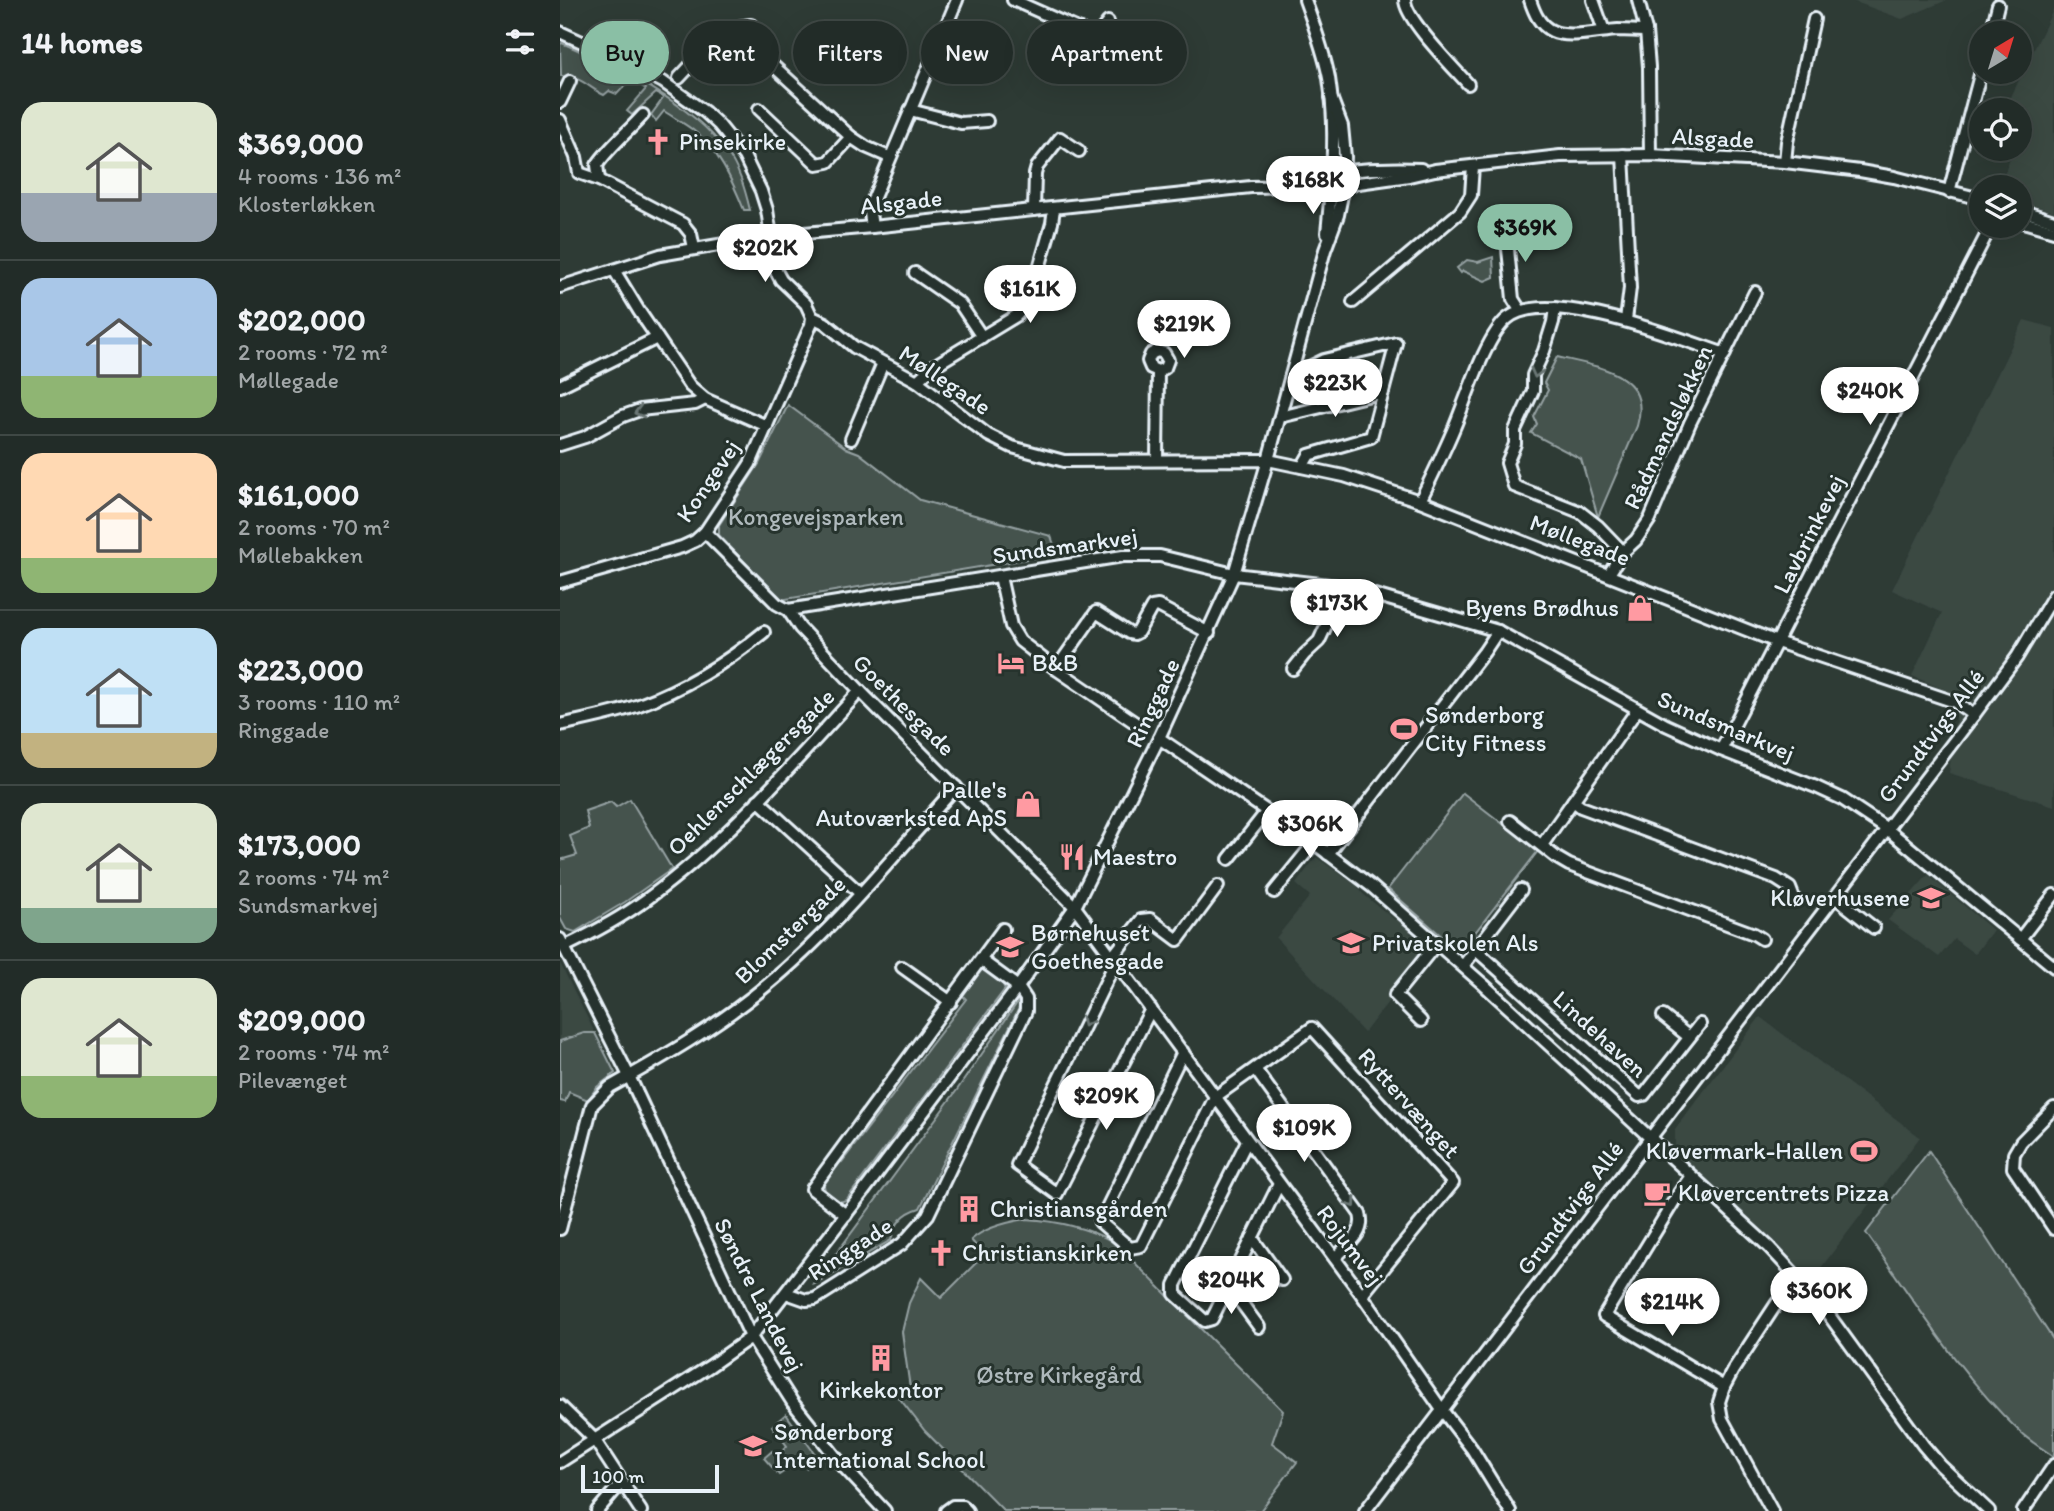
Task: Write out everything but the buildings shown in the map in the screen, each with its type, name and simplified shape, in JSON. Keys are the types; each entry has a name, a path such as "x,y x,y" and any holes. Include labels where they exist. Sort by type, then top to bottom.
{"street":[{"path":"872,227 872,202 957,0"},
{"path":"1013,0 1061,21"},
{"name":"Ringgade","path":"560,1462 751,1337 1018,987 1075,906 1159,738 1234,574 1325,250 1338,186 1342,126 1331,97 1328,74 1306,0"},
{"path":"1405,0 1412,19 1468,84"},
{"path":"1530,0 1535,15 1543,26 1552,32 1574,34 1646,31"},
{"path":"1593,0 1604,32"},
{"path":"1639,0 1646,31 1649,67 1650,155"},
{"path":"1994,21 1998,5"},
{"path":"1785,162 1789,129 1814,19"},
{"name":"Møllegade","path":"560,32 663,82 719,125 738,148 753,173 767,210 772,261 776,271 781,281 806,304 812,317 825,323 854,347 916,381 988,435 1012,447 1064,461 1268,460 1344,476 1420,501 1777,642 1955,702 1974,715"},
{"path":"779,71 851,137 889,157"},
{"path":"678,78 683,73"},
{"path":"560,102 570,81"},
{"path":"1949,192 1978,84"},
{"path":"759,109 817,164 828,162 851,137"},
{"path":"909,110 961,123 987,121"},
{"path":"599,180 597,165 607,150 643,115"},
{"path":"560,120 576,157 579,173 599,180 683,223 691,234 694,248"},
{"path":"1034,210 1037,167 1060,138 1079,151"},
{"path":"1623,155 1630,288 1626,320"},
{"name":"Alsgade","path":"560,287 660,255 771,236 1251,187 1338,186 1435,170 1560,156 1650,155 1785,162 1894,177 1969,197"},
{"path":"1353,302 1460,212 1471,195 1473,166"},
{"name":"Alsgade","path":"1251,187 1339,172 1400,168 1435,170"},
{"name":"Alsgade","path":"1949,192 1969,201"},
{"path":"916,381 932,368 1016,316 1030,300 1054,208"},
{"path":"2032,214 2054,221"},
{"path":"2032,225 2054,231"},
{"path":"1503,231 1508,249 1513,299 1520,310"},
{"name":"Lavbrinkevej","path":"1721,750 1985,238"},
{"path":"614,270 690,386 705,400 767,426"},
{"path":"915,273 960,304 982,338"},
{"name":"Rådmandsløkken","path":"1609,574 1650,519 1690,423 1755,292"},
{"path":"1555,308 1553,322 1533,375 1534,391 1515,430 1515,444 1507,463 1514,486 1580,512 1623,552"},
{"path":"1420,501 1453,431 1490,341 1507,318 1520,310 1555,308 1626,320 1725,354"},
{"name":"Kongevej","path":"560,582 682,547 705,532 750,464 811,325 812,317"},
{"path":"560,386 657,338"},
{"path":"1291,376 1324,360 1396,343 1371,437 1309,455 1301,467"},
{"path":"851,439 883,363"},
{"path":"1157,460 1158,371"},
{"path":"1280,416 1383,392"},
{"path":"560,445 585,437 623,416 640,410 695,404 705,400"},
{"name":"Goethesgade","path":"705,532 777,604 788,610 800,628 860,691 1075,906"},
{"name":"Sundsmarkvej","path":"788,610 1144,555 1160,556 1234,574 1348,587 1498,631 1637,710 1721,750 1842,799 1887,829 2054,967"},
{"path":"1000,576 1011,626 1020,641 1140,726"},
{"path":"1293,669 1318,641 1348,587"},
{"name":"Grundtvigs Allé","path":"1365,1511 1974,715 2017,657 2054,595"},
{"path":"1056,668 1096,612 1134,634 1138,632 1152,607 1158,606 1209,633"},
{"path":"1328,854 1498,631"},
{"path":"560,725 637,706 681,687 732,658 764,632"},
{"name":"Oehlenschlægersgade","path":"562,943 609,925 680,874 758,800 860,691"},
{"path":"1542,845 1637,710"},
{"path":"1159,738 1314,843 1371,886 1463,965 1769,1247 1815,1296 1923,1446 1989,1511"},
{"name":"Blomstergade","path":"560,1229 593,1105 610,1087 730,1014 805,951 956,787"},
{"path":"758,800 860,893"},
{"path":"1573,801 1581,807 1776,879 1790,888 1795,901"},
{"path":"1229,859 1267,811"},
{"path":"1510,821 1569,864 1762,939"},
{"path":"1274,892 1314,843"},
{"path":"1151,1009 1057,1194 1017,1165 1114,959 1141,920 1150,919 1178,940 1218,886"},
{"path":"1463,965 1521,890"},
{"path":"2020,939 2054,895"},
{"path":"1835,897 1874,928"},
{"name":"Rojumvej","path":"1075,906 1363,1295 1472,1449 1510,1511"},
{"name":"Ringgade","path":"846,1215 812,1189 1003,929"},
{"name":"Søndre Landevej","path":"562,943 629,1076 751,1337 800,1413 842,1465 885,1511"},
{"path":"1421,1021 1395,995 1437,943"},
{"name":"Lindehaven","path":"1475,949 1639,1097 1644,1095 1700,1024"},
{"path":"981,960 1018,987"},
{"path":"902,967 951,1002"},
{"name":"Ringgade","path":"786,1293 806,1300 814,1299 902,1244 928,1215 1026,1011 1026,999 1018,987"},
{"path":"1663,1016 1689,1037"},
{"name":"Ryttervænget","path":"1214,1097 1312,1028 1453,1183 1363,1295"},
{"path":"1183,1052 1100,1222 1130,1248 1141,1246 1214,1097"},
{"path":"1255,1069 1360,1214 1363,1223 1360,1233 1335,1258"},
{"path":"2054,1108 2021,1142 2014,1154 2014,1168 2054,1229"},
{"path":"1247,1141 1175,1285 1175,1294 1205,1321 1212,1319 1279,1185"},
{"path":"1691,1176 1604,1316 1724,1387"},
{"path":"1252,1238 1282,1280"},
{"path":"1772,1511 1722,1419 1720,1402 1724,1387 1777,1303 1802,1280"},
{"path":"1229,1286 1259,1327"},
{"path":"560,1406 594,1440 641,1511"},
{"path":"2023,1511 2054,1465"},
{"path":"597,1511 622,1482"},
{"path":"946,1511 953,1506 962,1506 967,1511"}],"shaded area":[{"path":"1850,0 1947,0 1902,19"},
{"path":"2054,8 2054,212 2032,205 2032,175 2004,175 2009,161 2032,161 2032,98 2010,98 2017,84 2032,84 2032,53"},
{"path":"2024,320 2054,328 2054,806 1949,773 1956,716 1943,689 1912,676 1942,613 1892,590"},
{"name":"Privatskolen Als","path":"1316,857 1357,886 1363,894 1395,920 1399,920 1428,947 1395,991 1391,988 1386,993 1391,998 1364,1033 1276,938 1310,896 1296,884"},
{"name":"Kløverhusene","path":"1928,875 1993,930 1975,954 1954,939 1939,957 1888,920"},
{"path":"560,963 615,1073 597,1087 588,1100 569,1092 565,1102 560,1101"},
{"path":"1760,1017 1920,1137 1811,1281 1778,1244 1675,1150 1675,1129"}],"green space":[{"path":"560,44 581,52 581,81 561,76"},
{"path":"586,84 626,84 617,94 609,91 604,95"},
{"path":"638,84 651,88 693,117 726,151 735,164 750,210 744,210 724,167 702,138 664,111 656,121 651,115 664,97 656,93 632,115 627,111 646,89"},
{"path":"1493,257 1494,277 1485,281 1463,271 1461,273 1457,268 1467,260 1478,262"},
{"path":"1557,357 1617,375 1628,383 1636,394 1640,408 1637,426 1598,517 1581,459 1531,433 1537,424 1534,417 1548,390 1544,383"},
{"name":"Kongevejsparken","path":"788,405 846,448 859,453 920,500 1051,536 1057,554 780,600 719,535 719,525 759,464"},
{"path":"1463,793 1538,851 1460,952 1388,889"},
{"path":"630,799 672,869 575,932 566,929 560,918 560,860 577,855 570,836 589,828 585,811 611,802 616,807"},
{"path":"978,969 994,975 1005,989 846,1200 840,1202 825,1190 823,1182 837,1159 842,1162 966,999 960,993"},
{"path":"1019,1000 1019,1008 920,1208 901,1219 891,1240 813,1285 957,1090"},
{"path":"584,1033 595,1033 615,1073 597,1087 588,1100 569,1092 565,1102 560,1101 560,1041"},
{"path":"1929,1151 2054,1341 2054,1457 2023,1435 1997,1409 1938,1336 1866,1233"},
{"name":"Østre Kirkegård","path":"1026,1219 1072,1226 1114,1242 1283,1411 1272,1443 1297,1462 1260,1511 1004,1511 925,1431 897,1395 910,1388 902,1332 909,1303 921,1278 941,1298 984,1255 971,1240 977,1235 997,1226"},
{"path":"786,1414 818,1458 806,1468 800,1461 779,1475 764,1458 772,1451 777,1456 787,1446 772,1426"}],"place":[{"name":"Pinsekirke","path":"658,142"},
{"name":"Byens Brødhus","path":"1640,608"},
{"name":"B&B","path":"1011,663"},
{"name":"Sønderborg City Fitness","path":"1404,729"},
{"name":"Palle's Autoværksted ApS","path":"1028,804"},
{"name":"Maestro","path":"1072,857"},
{"name":"Kløverhusene","path":"1931,898"},
{"name":"Privatskolen Als","path":"1351,943"},
{"name":"Børnehuset Goethesgade","path":"1010,947"},
{"name":"Kløvermark-Hallen","path":"1864,1151"},
{"name":"Kløvercentrets Pizza","path":"1657,1193"},
{"name":"Christiansgården","path":"969,1209"},
{"name":"Christianskirken","path":"941,1253"},
{"name":"Kirkekontor","path":"881,1358"},
{"name":"Sønderborg International School","path":"753,1446"}]}
